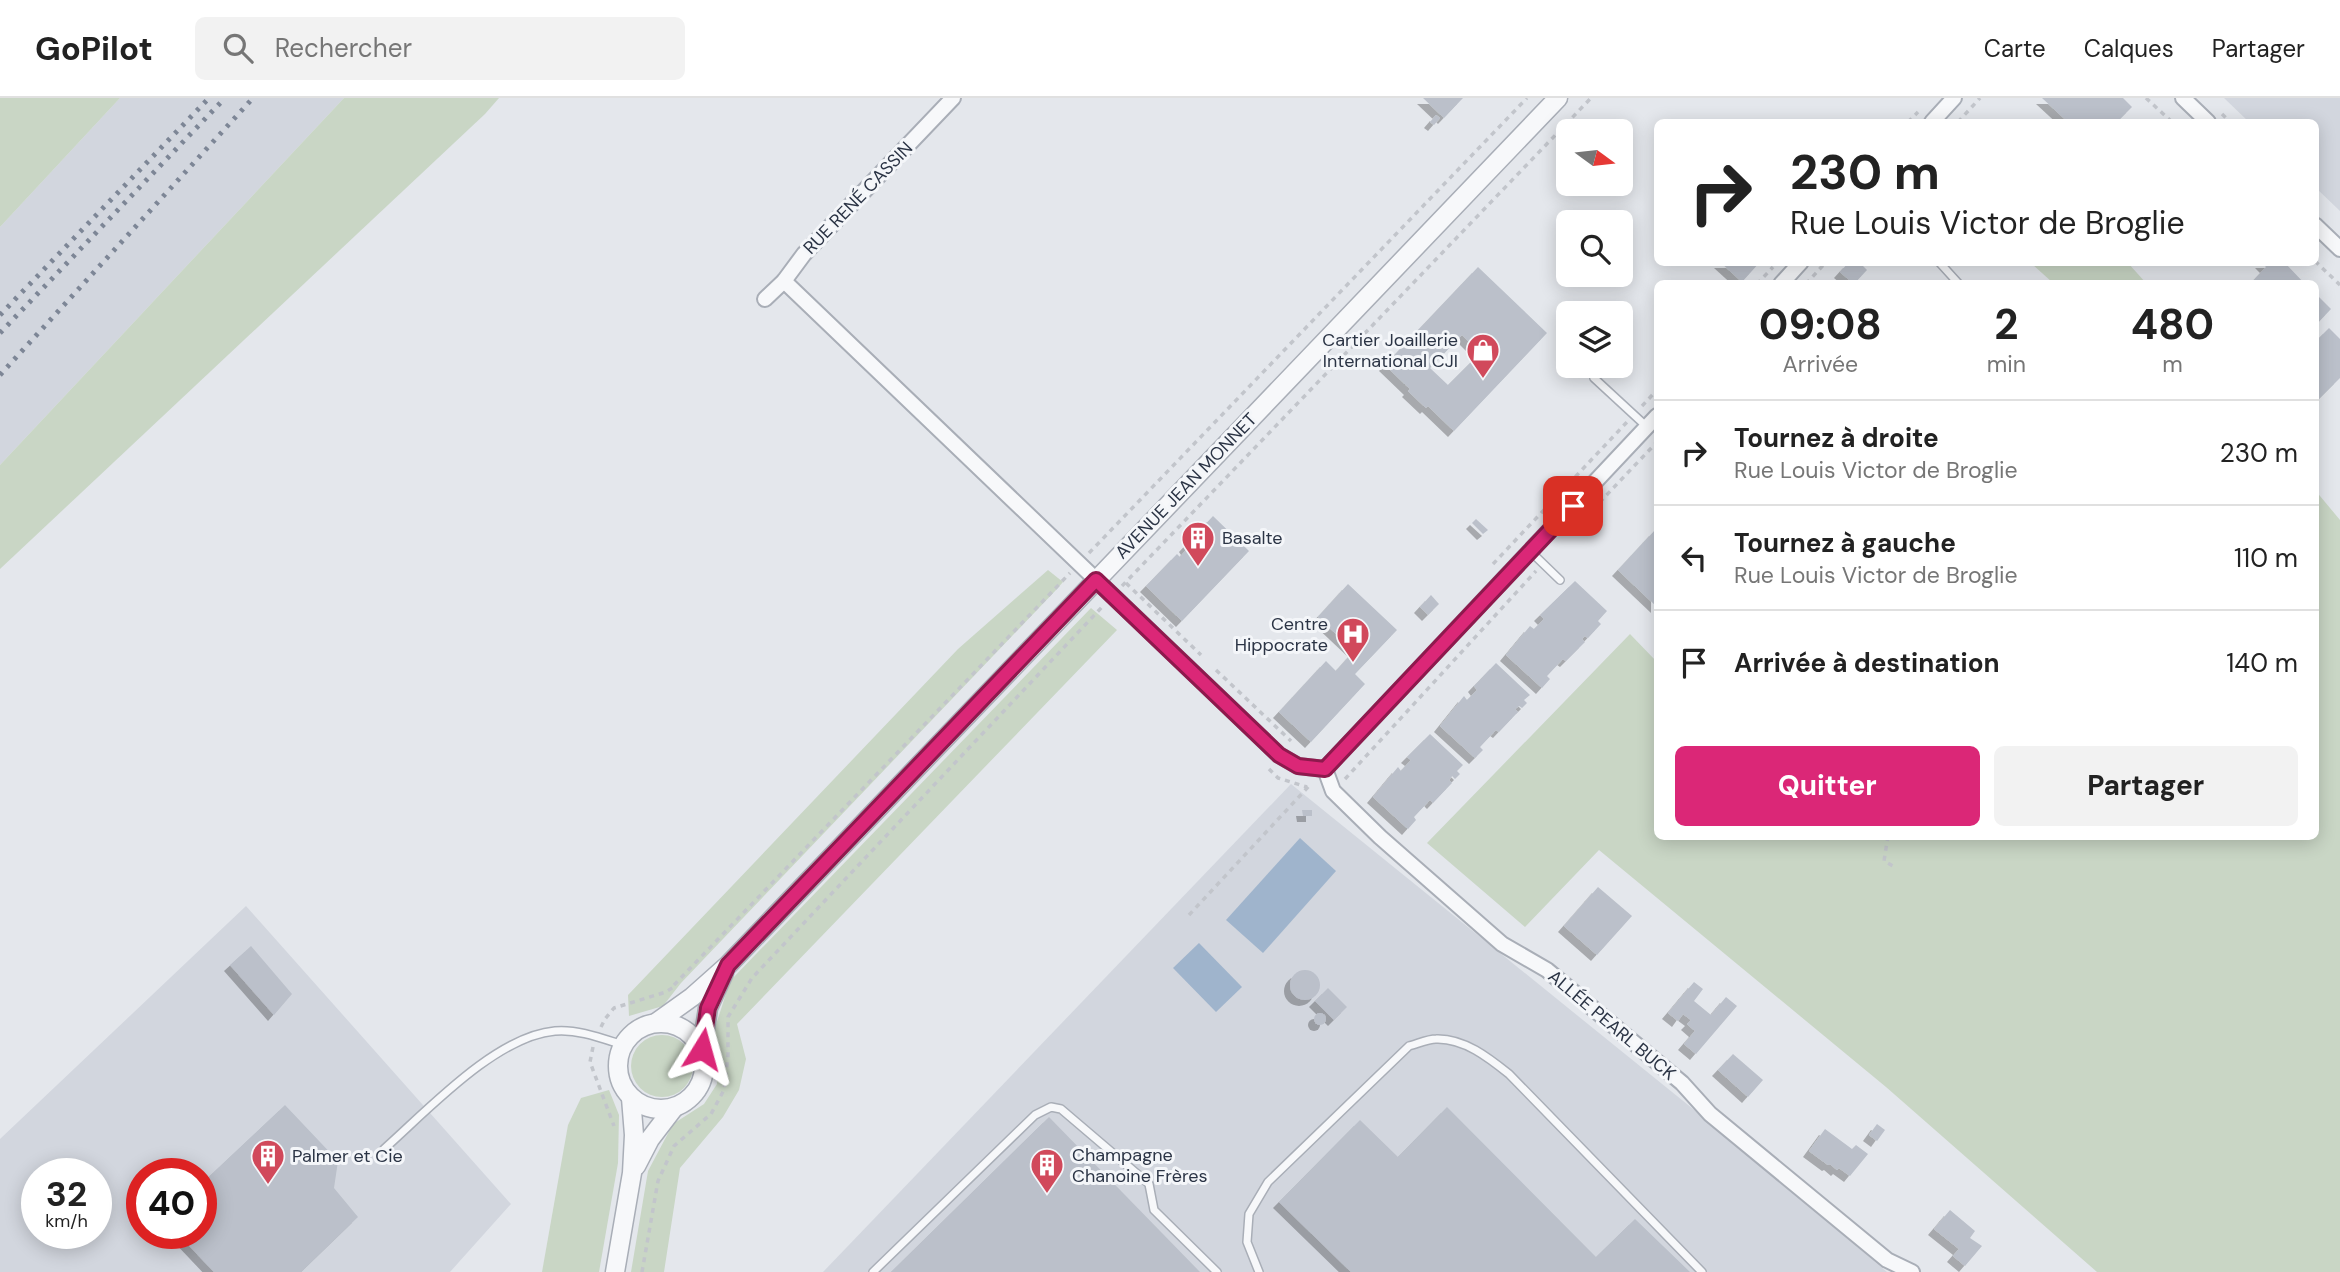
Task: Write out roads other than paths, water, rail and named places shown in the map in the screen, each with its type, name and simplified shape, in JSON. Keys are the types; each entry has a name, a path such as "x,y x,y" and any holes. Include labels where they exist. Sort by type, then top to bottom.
{"street":[{"name":"RUE RENÉ CASSIN","path":"765,299 784,281 804,254 953,98"},
{"name":"AVENUE JEAN MONNET","path":"657,1023 728,965 1558,98"},
{"path":"1935,119 1954,98"},
{"path":"2183,98 2205,119"},
{"path":"2319,229 2340,249"},
{"path":"1785,280 1798,266"},
{"path":"784,281 1279,755 1298,766 1325,769 1654,419"},
{"name":"ALLÉE PEARL BUCK","path":"1325,769 1333,791 1380,837 1502,944 1547,970 1682,1083 1710,1114 1887,1261 1912,1272"},
{"name":"AVENUE JEAN MONNET","path":"702,1049 708,1008 728,965"},
{"path":"671,1023 684,1028 695,1037 702,1049 705,1064 703,1079 697,1092 686,1102 673,1108 658,1110 643,1106 631,1098 622,1086 618,1073 618,1058 623,1045 643,1026 671,1023"},
{"path":"615,1272 632,1173 634,1135 631,1098"},
{"path":"632,1173 650,1139 673,1108"}],"lane":[{"path":"1943,266 1955,280"},
{"path":"1594,378 1647,427"},
{"path":"1530,551 1560,580"},
{"path":"384,1149 453,1086 520,1039 555,1031 597,1036 623,1045"},
{"path":"1259,1272 1247,1242 1249,1214 1268,1182 1409,1046 1436,1039 1458,1043 1484,1054 1509,1074 1702,1272"},
{"path":"873,1272 1035,1115 1051,1107 1061,1109 1149,1184 1154,1210 1217,1272"}],"water":[{"path":"1300,838 1336,871 1263,953 1226,920"},
{"path":"1199,943 1242,987 1216,1012 1173,968"}],"railway":[{"path":"0,315 209,98"},
{"path":"0,333 225,98"},
{"path":"0,375 253,98"}],"place":[{"name":"Cartier Joaillerie International CJI","path":"1483,380"},
{"name":"Basalte","path":"1198,568"},
{"name":"Centre Hippocrate","path":"1353,664"},
{"name":"Palmer et Cie","path":"268,1186"},
{"name":"Champagne Chanoine Frères","path":"1047,1195"}]}
